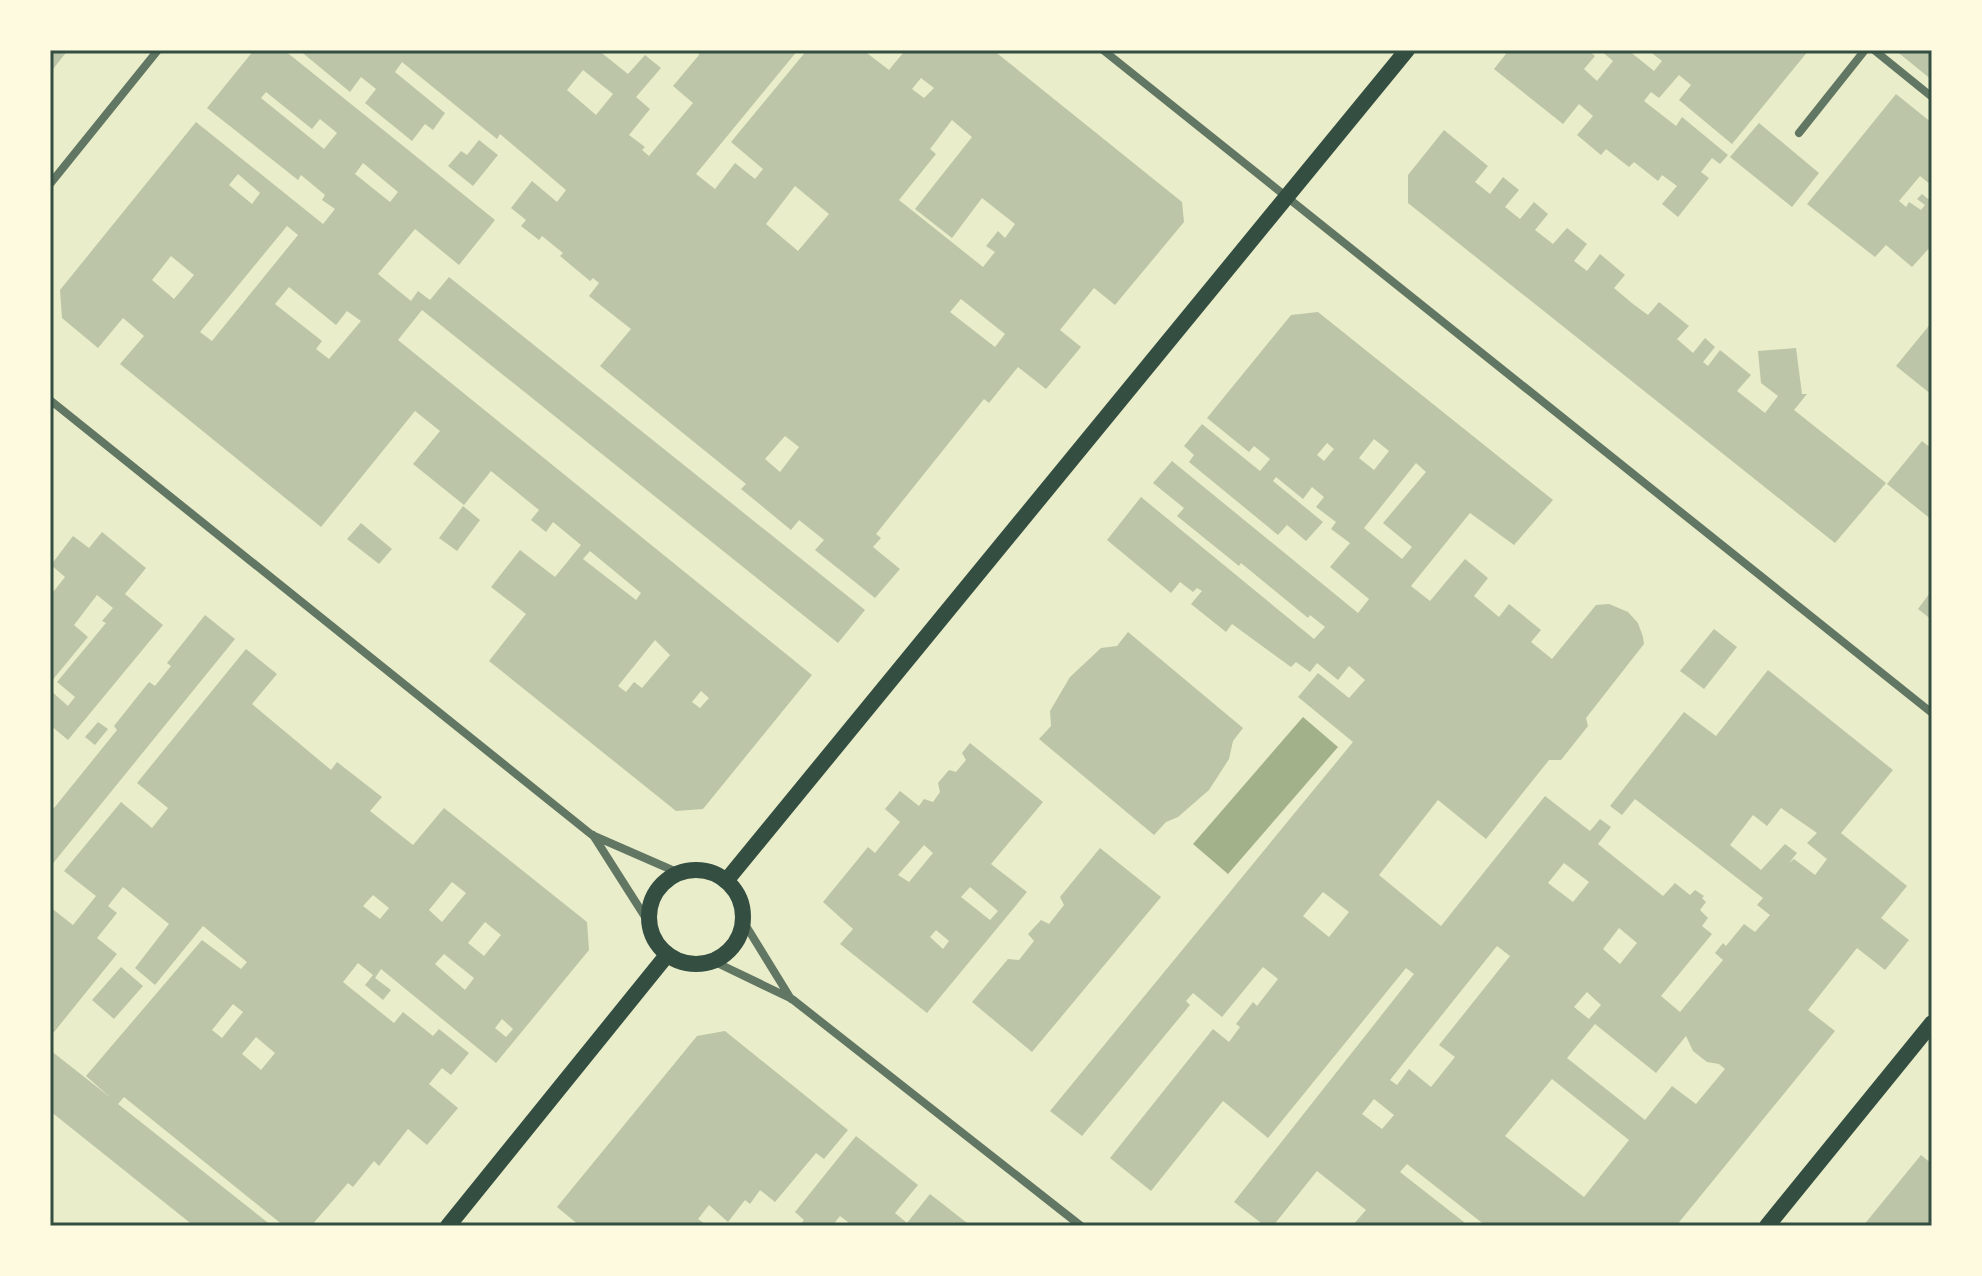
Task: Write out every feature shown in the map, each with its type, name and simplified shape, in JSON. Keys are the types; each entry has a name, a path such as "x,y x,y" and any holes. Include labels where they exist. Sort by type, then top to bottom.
{"main road":[{"path":"726,881 1407,50"},
{"path":"691,870 703,871 726,881 742,906 740,934 733,945 713,961 689,963 667,955 658,946 649,923 655,893 665,881 691,870"},
{"path":"448,1226 667,955"},
{"path":"1767,1226 1932,1023"}],"street":[{"path":"50,184 158,50"},
{"path":"1103,50 1932,713"},
{"path":"1799,133 1865,50"},
{"path":"1874,50 1932,97"},
{"path":"50,400 592,835 679,873"},
{"path":"592,835 649,923"},
{"path":"743,921 792,999"},
{"path":"713,961 792,999 1081,1226"}],"shaded area":[{"path":"1303,717 1338,747 1228,874 1193,844"}],"building":[{"path":"50,50 68,50 50,73"},
{"path":"254,50 284,50 495,220 459,265 415,229 378,274 411,301 418,291 430,300 449,277 865,610 838,643 422,310 398,340 812,675 703,809 676,811 489,661 526,614 491,587 520,550 555,577 581,545 553,522 546,532 531,520 539,510 491,471 464,505 413,464 440,431 415,411 321,527 120,364 144,336 123,318 98,348 62,318 60,290 196,122 323,224 335,209 322,200 325,195 301,175 298,180 207,108","holes":["266,92 312,129 320,119 337,133 324,149 261,98","363,163 398,192 390,202 355,174","238,174 260,193 252,204 229,185","287,226 298,235 212,341 200,332","171,256 194,275 174,299 152,280","289,287 336,325 347,311 361,321 329,359 316,349 322,341 275,304","590,551 641,593 636,600 583,559","655,640 670,655 642,688 634,682 626,692 618,686","701,691 709,698 700,708 692,702"]},
{"path":"299,50 598,50 628,74 645,55 661,68 636,97 650,109 629,135 645,147 642,150 649,156 693,103 673,86 699,55 698,50 798,50 696,174 715,189 735,163 755,179 763,169 731,142 807,50 863,50 889,70 903,53 899,50 993,50 1182,202 1184,222 1115,305 1094,288 1060,330 1081,347 1046,389 1018,367 989,403 984,399 876,534 881,538 873,547 900,569 875,598 815,550 824,540 799,520 791,530 741,489 746,484 600,366 631,329 589,296 599,283 593,278 590,281 542,236 539,240 521,226 526,220 511,208 532,181 557,202 566,190 500,134 497,139 402,62 395,72 445,113 433,130 425,124 412,141 365,103 376,89 361,77 350,92","holes":["583,70 613,94 596,115 567,90","921,78 934,88 924,98 912,89","952,120 972,137 915,209 952,238 982,198 1015,224 1005,238 998,231 986,246 995,252 983,267 899,200 936,154 930,149","795,186 829,214 798,251 766,224","961,299 1005,334 995,347 950,312","785,436 799,447 780,472 765,459"]},
{"path":"1509,50 1588,50 1595,56 1584,69 1597,81 1613,61 1600,50 1628,50 1654,71 1662,61 1648,50 1809,50 1732,144 1679,100 1691,85 1679,75 1659,98 1651,92 1644,101 1676,126 1682,117 1728,155 1720,164 1712,158 1701,172 1709,178 1678,217 1662,204 1677,186 1662,175 1658,181 1634,162 1629,167 1606,149 1601,155 1577,135 1593,116 1579,104 1563,124 1494,69"},
{"path":"1895,50 1932,50 1932,80"},
{"path":"1896,94 1932,123 1932,186 1920,176 1899,201 1906,207 1909,202 1921,210 1925,205 1917,199 1922,194 1932,202 1932,245 1912,267 1886,245 1875,257 1807,204"},
{"path":"1759,123 1819,173 1792,207 1730,157"},
{"path":"1444,130 1488,166 1475,182 1490,194 1503,177 1519,190 1505,207 1520,219 1534,202 1548,214 1535,230 1553,244 1567,228 1587,244 1574,261 1587,271 1600,254 1625,275 1614,288 1633,304 1648,315 1659,302 1689,326 1677,339 1693,353 1705,338 1715,347 1703,362 1708,366 1720,350 1751,375 1737,391 1765,413 1778,396 1761,383 1758,351 1796,348 1802,394 1807,394 1794,410 1886,483 1835,543 1408,203 1408,175"},
{"path":"479,140 498,155 473,186 448,166 461,151 467,155"},
{"path":"1318,312 1553,500 1514,545 1470,513 1411,586 1430,601 1465,559 1488,578 1474,596 1499,617 1509,604 1541,630 1531,642 1552,659 1596,605 1609,604 1628,612 1638,623 1643,637 1644,644 1586,718 1588,726 1561,760 1549,760 1486,839 1438,800 1379,875 1441,926 1545,796 1590,831 1600,819 1611,827 1598,844 1663,896 1675,883 1690,895 1695,890 1704,896 1702,898 1706,902 1700,910 1708,918 1702,926 1712,934 1661,996 1680,1012 1723,960 1715,953 1723,943 1726,946 1744,924 1755,932 1770,915 1757,905 1763,898 1635,799 1622,815 1610,806 1684,712 1716,736 1768,670 1893,770 1841,833 1907,886 1881,918 1909,940 1885,970 1857,948 1808,1010 1835,1031 1676,1226 1486,1226 1407,1164 1400,1172 1469,1226 1352,1226 1366,1210 1317,1171 1273,1226 1265,1226 1234,1202 1414,974 1406,968 1268,1138 1223,1101 1151,1191 1110,1158 1213,1029 1229,1042 1240,1027 1236,1024 1253,1002 1257,1006 1278,979 1263,967 1222,1017 1193,993 1186,1001 1190,1005 1082,1136 1050,1111 1353,742 1298,697 1318,673 1349,698 1365,680 1349,666 1338,680 1317,663 1310,672 1296,662 1291,667 1232,624 1226,632 1191,604 1202,591 1197,588 1193,592 1180,582 1171,593 1107,540 1141,497 1314,639 1325,627 1310,615 1308,618 1177,516 1184,508 1153,483 1172,461 1358,613 1369,599 1330,567 1350,543 1331,529 1336,522 1316,507 1324,497 1312,487 1303,499 1276,477 1273,481 1323,522 1306,541 1287,525 1278,535 1189,462 1194,455 1184,446 1202,424 1260,471 1270,459 1254,446 1249,452 1207,418 1291,315","holes":["1374,439 1389,451 1374,470 1359,458","1327,443 1334,449 1324,461 1317,455","1416,463 1426,472 1383,523 1412,547 1402,559 1364,528","1781,808 1817,833 1807,843 1827,859 1815,875 1794,859 1789,863 1797,853 1785,844 1761,870 1730,845 1753,815 1767,826","1564,863 1589,882 1573,902 1548,883","1323,892 1349,912 1329,937 1303,916","1619,928 1637,943 1620,964 1603,949","1497,946 1510,956 1439,1045 1455,1057 1431,1087 1409,1069 1397,1085 1390,1080","1587,992 1601,1005 1589,1019 1574,1007","1595,1024 1656,1073 1686,1036 1693,1051 1707,1062 1719,1064 1725,1069 1696,1104 1672,1086 1645,1120 1567,1058","1552,1079 1629,1140 1584,1197 1505,1136","1374,1099 1394,1115 1382,1129 1362,1114"]},
{"path":"1932,322 1932,395 1896,366"},
{"path":"1922,441 1932,449 1932,520 1887,484"},
{"path":"463,506 480,520 457,551 439,538"},
{"path":"361,523 392,549 379,564 347,539"},
{"path":"102,532 146,568 125,594 163,625 68,740 50,725 50,690 68,706 75,697 57,682 106,623 102,621 113,608 97,595 74,625 88,637 50,683 50,596 65,577 51,565 73,536 89,548"},
{"path":"1932,590 1932,620 1918,609"},
{"path":"205,615 235,639 50,867 50,813 117,730 114,726 149,682 155,686 171,666 167,663"},
{"path":"1714,629 1737,647 1704,689 1680,671"},
{"path":"1128,632 1243,728 1233,741 1229,759 1209,790 1178,817 1166,822 1154,835 1039,739 1051,726 1050,711 1070,677 1101,648 1117,646"},
{"path":"246,649 277,674 252,704 331,770 337,762 382,797 370,811 413,845 444,808 587,922 589,950 496,1063 381,969 375,978 391,990 383,1000 365,985 373,975 358,963 343,982 394,1023 403,1012 433,1036 439,1029 469,1053 451,1075 442,1068 429,1084 458,1108 427,1145 408,1129 379,1166 374,1161 353,1187 348,1183 311,1226 284,1226 124,1097 118,1104 272,1226 194,1226 50,1111 50,1050 111,1098 86,1076 202,940 241,969 247,962 203,926 155,985 135,968 169,924 123,887 108,906 117,913 97,938 117,954 50,1037 50,907 73,925 96,896 64,871 121,802 152,828 168,808 137,783","holes":["452,882 466,893 442,922 429,910","373,895 389,908 380,919 363,906","485,922 501,935 484,956 468,943","444,954 474,978 465,990 435,964","233,1004 243,1012 222,1038 212,1030","502,1019 513,1029 506,1037 495,1028","256,1037 275,1053 261,1070 242,1054"]},
{"path":"98,722 108,729 95,745 85,737"},
{"path":"970,743 1043,802 991,864 1027,892 927,1013 840,944 853,929 823,902 868,847 875,853 900,822 885,809 900,791 919,806 924,799 933,802 940,792 938,783 949,770 956,772 966,760 962,753","holes":["924,845 933,853 909,882 898,875","970,887 998,911 990,920 961,897","936,930 949,941 943,949 930,937"]},
{"path":"1100,848 1161,897 1032,1052 972,1002 1008,959 1019,960 1034,941 1028,934 1041,920 1049,924 1064,905 1060,897"},
{"path":"121,967 143,986 114,1019 92,1000"},
{"path":"725,1031 848,1130 824,1159 816,1153 775,1202 760,1190 750,1204 745,1200 728,1222 709,1205 698,1219 708,1226 580,1226 557,1207 697,1036"},
{"path":"856,1136 918,1185 895,1213 907,1223 930,1194 967,1223 964,1226 846,1226 849,1223 840,1216 832,1226 799,1226 804,1220 795,1212"},
{"path":"1921,1155 1932,1164 1932,1226 1863,1226"}]}
